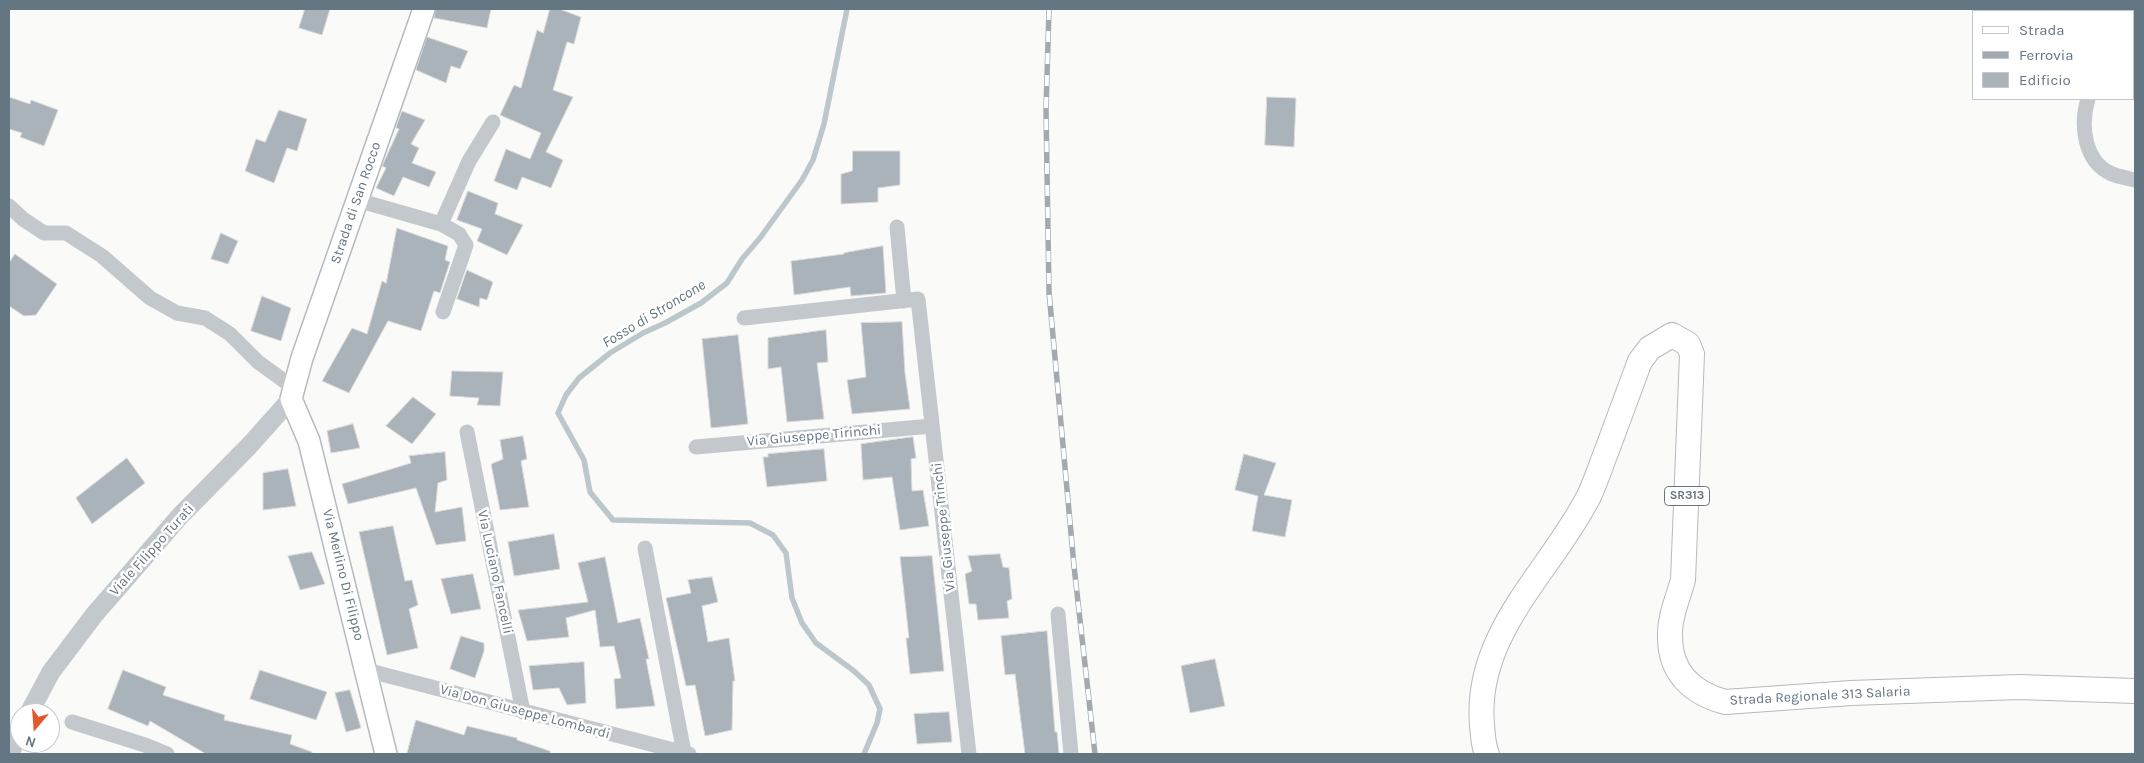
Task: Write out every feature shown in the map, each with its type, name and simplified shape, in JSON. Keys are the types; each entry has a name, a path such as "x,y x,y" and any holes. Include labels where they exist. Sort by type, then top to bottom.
{"main road":[{"name":"Strada di San Rocco","path":"292,394 302,358 424,9"},
{"name":"Strada Regionale 313 Salaria","path":"1487,754 1484,748 1481,710 1485,679 1496,643 1513,610 1568,533 1590,495 1640,361 1650,348 1672,335 1688,344 1692,354 1683,580 1670,636 1675,665 1695,690 1725,702 1851,693 2019,687 2135,691"},
{"name":"Via Merlino Di Filippo","path":"292,394 310,442 386,754"}],"street":[{"path":"2088,100 2084,138 2093,159 2111,174 2135,180"},
{"path":"441,224 469,161 493,122"},
{"path":"357,200 441,224 459,234 466,245 443,312"},
{"path":"9,206 23,219 44,233 66,233 102,256 150,298 177,313 205,318 230,334 292,394"},
{"name":"Via Giuseppe Trinchi","path":"897,227 932,426 969,754"},
{"path":"744,318 911,300"},
{"name":"Viale Filippo Turati","path":"34,703 51,672 94,615 180,516 249,446 292,394"},
{"name":"Via Giuseppe Tirinchi","path":"696,447 932,426"},
{"name":"Via Luciano Fancelli","path":"467,432 524,712"},
{"name":"Via Don Giuseppe Lombardi","path":"366,670 686,754 645,548"},
{"path":"1058,614 1071,754"},
{"path":"72,722 167,754"}],"building":[{"path":"305,9 330,9 322,35 299,28"},
{"path":"436,9 491,9 487,28 434,18"},
{"path":"550,9 559,9 581,17 574,44 567,42 553,90 573,97 546,152 563,160 551,188 522,177 517,190 494,181 506,149 530,159 541,133 500,115 514,85 521,88 537,30 543,33"},
{"path":"427,37 468,51 460,69 451,66 446,83 416,70"},
{"path":"9,97 30,104 31,100 58,110 44,146 20,137 22,133 9,129"},
{"path":"1267,97 1296,98 1294,147 1265,145"},
{"path":"279,110 307,119 297,151 287,148 274,183 245,171 256,139 265,142"},
{"path":"402,111 425,120 411,144 419,148 412,163 436,172 429,187 403,177 394,196 376,188 386,168 382,166 399,129 396,128"},
{"path":"853,151 900,151 900,185 878,188 878,202 841,204 841,174 852,171"},
{"path":"468,191 498,203 495,214 523,225 507,255 477,241 482,229 457,220"},
{"path":"397,228 448,246 445,260 450,262 440,293 434,291 421,331 388,321 349,393 322,381 352,328 367,334 382,281 386,283"},
{"path":"221,233 238,241 228,264 211,259"},
{"path":"883,246 886,293 851,296 850,287 794,295 791,261 844,254"},
{"path":"15,254 57,284 36,315 24,316 9,306 9,263"},
{"path":"467,270 493,282 487,300 480,298 479,307 457,299"},
{"path":"262,296 291,308 281,341 251,331"},
{"path":"902,322 905,373 910,409 852,414 847,380 866,377 861,323"},
{"path":"826,330 828,362 817,363 824,419 787,422 781,367 768,369 768,338"},
{"path":"738,335 748,424 711,428 702,339"},
{"path":"452,371 503,372 500,406 477,405 479,398 450,396"},
{"path":"413,397 436,414 412,444 386,426"},
{"path":"353,424 360,448 331,453 327,431"},
{"path":"523,436 527,459 521,461 529,507 500,510 491,464 503,459 500,440"},
{"path":"913,437 916,458 911,459 912,491 923,490 929,526 900,530 892,477 863,480 861,444"},
{"path":"824,449 827,481 767,487 763,457 768,457 768,454"},
{"path":"445,452 447,480 438,483 435,512 462,507 466,541 436,545 416,488 348,504 342,484 411,463 409,456"},
{"path":"1244,454 1276,463 1264,495 1292,500 1285,537 1252,531 1258,496 1235,490"},
{"path":"127,458 145,483 92,524 76,498"},
{"path":"288,469 296,506 263,510 263,473"},
{"path":"393,526 405,581 412,580 418,605 409,609 418,648 387,655 359,532"},
{"path":"554,534 560,569 514,576 508,542"},
{"path":"312,552 325,584 300,590 288,556"},
{"path":"1000,554 1003,567 1009,568 1012,599 1007,601 1009,618 978,620 976,604 969,604 965,574 972,571 968,556"},
{"path":"932,556 944,671 910,674 906,638 909,638 900,557"},
{"path":"605,557 618,623 640,618 649,659 646,659 655,706 616,709 614,679 621,678 614,646 600,647 595,610 566,618 569,637 527,641 518,610 588,602 578,563"},
{"path":"473,574 481,609 451,614 441,579"},
{"path":"712,577 718,602 702,606 708,642 729,638 735,681 733,681 732,730 705,736 695,685 686,686 666,598 691,593 688,580"},
{"path":"1047,631 1055,732 1057,732 1059,754 1025,754 1015,674 1005,675 1001,636"},
{"path":"461,636 484,643 484,651 475,678 450,669"},
{"path":"1215,659 1225,706 1190,713 1181,666"},
{"path":"584,662 586,703 567,705 559,688 533,690 529,666"},
{"path":"123,670 166,687 163,695 225,715 224,720 292,735 290,744 312,752 312,754 206,754 150,721 148,726 108,709"},
{"path":"260,670 327,692 316,720 250,699"},
{"path":"350,690 361,728 346,732 335,693"},
{"path":"949,712 952,742 917,744 914,714"},
{"path":"416,720 464,735 467,726 517,738 517,740 550,751 550,754 407,754"}],"waterway":[{"name":"Fosso di Stroncone","path":"847,9 824,124 813,160 802,180 760,238 742,259 727,283 701,303 643,333 610,353 579,378 566,395 558,413 584,460 590,492 613,520 750,523 773,535 786,553 792,598 802,623 816,643 854,671 869,685 880,709 877,723 864,754"}],"railway":[{"path":"1049,9 1046,110 1049,292 1074,566 1095,754"}]}
